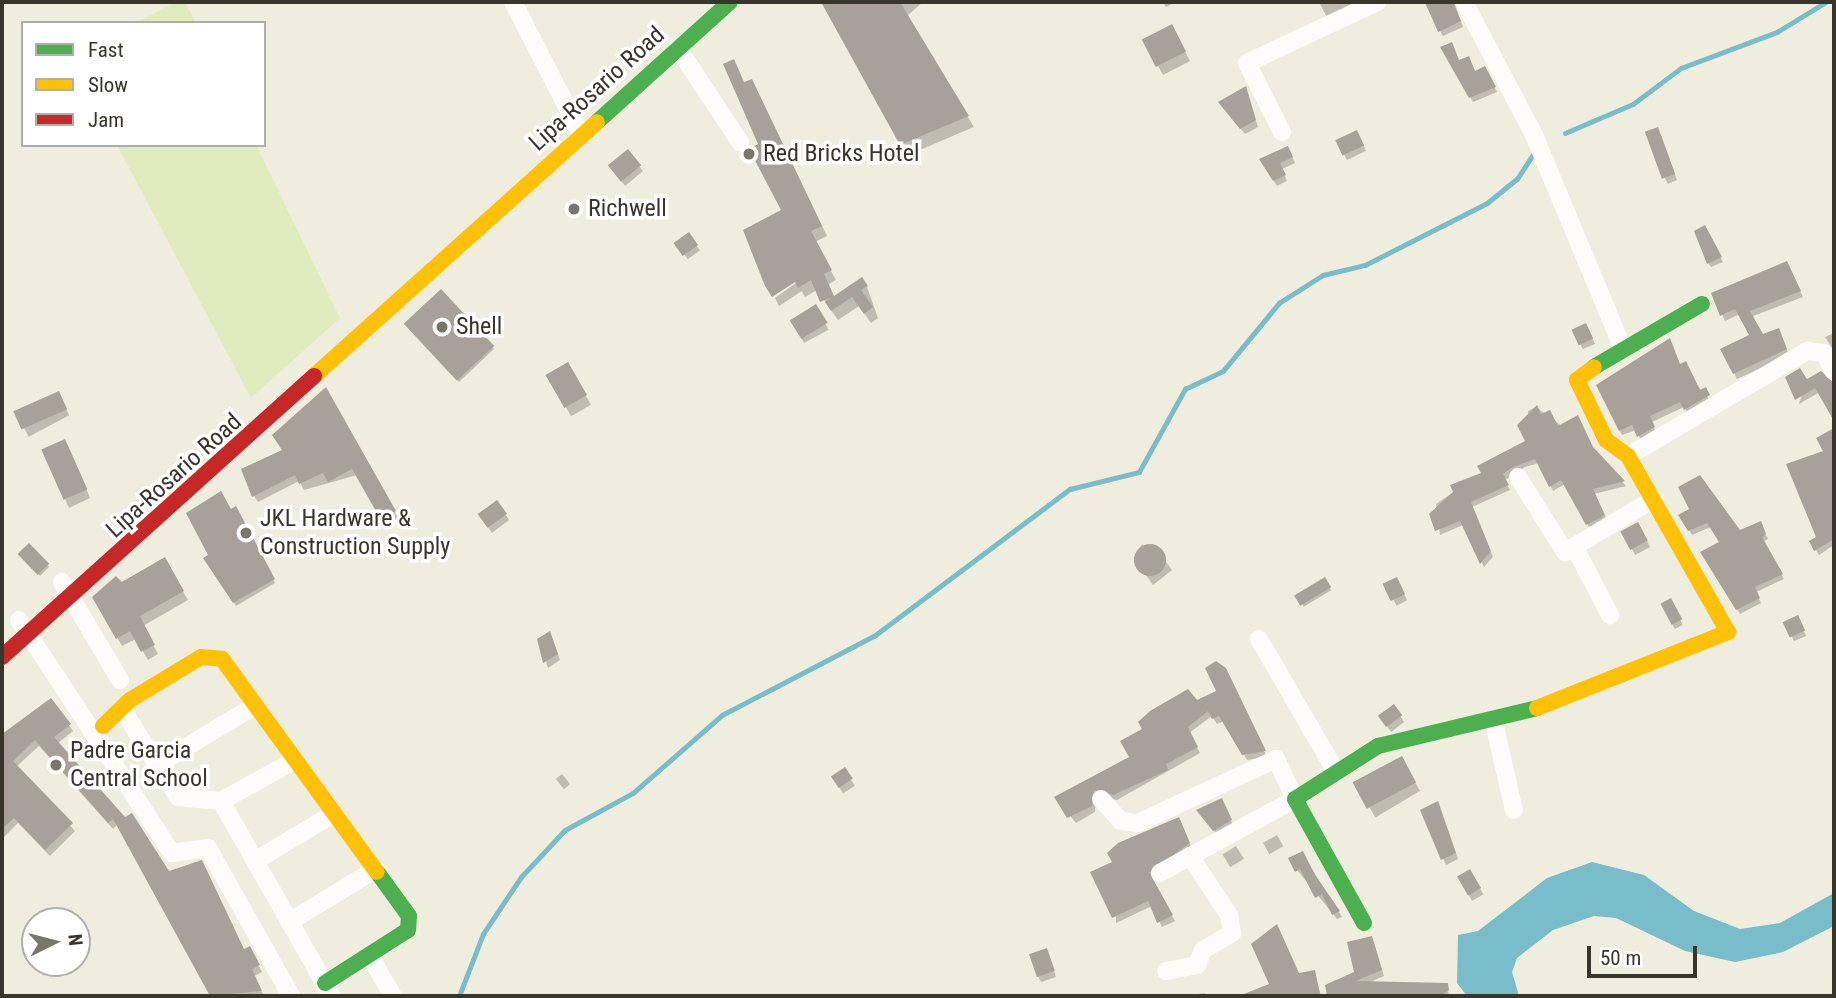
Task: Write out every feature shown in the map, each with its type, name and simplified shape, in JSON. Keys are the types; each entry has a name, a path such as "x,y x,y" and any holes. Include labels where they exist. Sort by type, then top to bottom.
{"street":[{"path":"513,2 581,134"},
{"name":"Lipa-Rosario Road","path":"2,657 24,627 346,353 370,323 730,2"},
{"path":"1282,132 1247,63 1377,2"},
{"path":"1464,2 1534,135 1622,346"},
{"path":"678,48 740,142"},
{"path":"1160,873 1295,799 1378,746 1494,723 1728,632 1628,456 1606,440 1577,380 1622,346 1703,304"},
{"path":"1628,456 1807,351 1824,353 1834,372"},
{"path":"1518,477 1559,549 1575,548 1654,499"},
{"path":"1575,548 1609,615"},
{"path":"68,588 120,680 127,706 158,764 184,801 221,802 292,762"},
{"path":"24,627 172,853 208,848 291,996"},
{"name":"Lipa-Rosario Road","path":"2,635 24,627"},
{"path":"1259,639 1336,772"},
{"path":"103,726 127,706 211,655 222,659 292,762 376,869 411,924 328,989 221,802"},
{"path":"158,764 254,706"},
{"path":"1494,723 1514,810"},
{"path":"1101,799 1121,821 1138,823 1272,758 1364,923"},
{"path":"255,861 333,814"},
{"path":"1166,971 1198,965 1203,950 1232,933 1229,915 1191,856"},
{"path":"289,922 376,869"},
{"path":"370,956 393,996"}],"green space":[{"path":"176,2 185,2 195,21 140,21"},
{"path":"118,147 257,147 340,318 251,398"}],"water":[{"path":"1592,862 1644,875 1694,911 1740,929 1780,923 1834,893 1834,926 1783,952 1735,962 1685,951 1616,918 1594,916 1553,930 1517,958 1512,972 1519,996 1467,996 1457,983 1458,935 1478,931 1547,878"}],"building":[{"path":"821,2 900,2 969,116 900,145"},
{"path":"1425,2 1453,2 1461,21 1438,32"},
{"path":"1172,24 1186,52 1156,67 1142,39"},
{"path":"1452,42 1459,60 1469,56 1475,71 1485,66 1496,87 1469,98 1440,47"},
{"path":"734,59 744,82 752,79 822,226 811,231 832,270 824,274 834,296 862,277 868,286 861,290 873,307 864,314 852,297 831,311 825,302 832,297 820,302 811,280 798,288 795,282 772,297 765,286 743,230 781,210 749,149 758,144 723,64"},
{"path":"1246,86 1256,120 1240,129 1218,102"},
{"path":"1658,127 1675,174 1662,179 1645,132"},
{"path":"1357,130 1364,145 1342,156 1335,140"},
{"path":"1288,146 1293,157 1280,163 1286,175 1273,181 1259,159"},
{"path":"628,149 641,165 621,182 608,165"},
{"path":"1705,225 1722,257 1707,264 1694,231"},
{"path":"689,232 698,245 683,256 673,243"},
{"path":"1787,261 1801,291 1750,311 1763,334 1779,328 1787,349 1733,374 1720,349 1749,335 1735,309 1720,316 1711,293"},
{"name":"Shell","path":"441,289 494,346 457,381 404,324"},
{"path":"816,304 828,323 801,339 790,320"},
{"path":"1586,323 1593,338 1579,345 1571,330"},
{"path":"1670,338 1680,364 1686,361 1700,390 1706,387 1710,395 1684,410 1680,402 1650,416 1655,427 1637,437 1632,425 1619,431 1596,385"},
{"path":"568,362 587,395 564,408 545,375"},
{"path":"1800,368 1807,379 1821,371 1834,383 1834,421 1815,388 1795,400 1785,377"},
{"path":"326,387 396,511 381,520 352,469 328,482 323,473 299,484 295,475 252,497 241,469 282,450 272,435"},
{"path":"59,391 67,409 21,430 13,411"},
{"path":"1537,405 1541,414 1550,410 1558,426 1578,415 1593,447 1625,481 1593,489 1605,515 1586,525 1561,480 1549,487 1535,459 1513,467 1503,474 1509,485 1471,502 1491,551 1480,564 1460,521 1435,531 1429,514 1453,492 1450,485 1481,473 1477,466 1525,441 1517,425"},
{"path":"1834,428 1834,539 1814,551 1809,541 1816,537 1786,464 1823,451 1816,438"},
{"path":"65,439 87,489 64,500 41,450"},
{"path":"1700,475 1740,530 1761,521 1766,534 1762,537 1783,574 1755,587 1760,598 1736,610 1700,552 1719,542 1707,523 1688,531 1678,515 1689,509 1678,487"},
{"path":"221,491 231,509 236,506 275,579 233,603 203,558 208,555 186,513"},
{"path":"497,500 507,514 488,528 478,514"},
{"path":"1638,522 1648,541 1630,550 1620,531"},
{"path":"29,543 49,564 38,575 17,554"},
{"path":"1150,544 1161,549 1166,560 1161,571 1150,576 1139,571 1134,560 1139,549"},
{"path":"165,557 184,591 140,616 155,645 141,652 130,631 116,639 92,597 116,576 122,582"},
{"path":"1325,577 1331,587 1300,606 1294,596"},
{"path":"1397,577 1405,594 1391,601 1382,584"},
{"path":"1671,598 1682,619 1672,625 1660,604"},
{"path":"1798,615 1805,630 1790,638 1783,622"},
{"path":"550,631 558,654 543,663 537,639"},
{"path":"1216,661 1226,668 1266,751 1242,755 1219,716 1212,719 1208,711 1188,727 1198,747 1166,764 1168,770 1113,795 1094,790 1092,806 1067,818 1054,797 1129,757 1120,741 1142,729 1138,722 1150,711 1188,689 1197,700 1216,691 1205,668"},
{"path":"51,698 71,724 54,737 125,817 132,813 169,871 202,860 244,949 250,946 260,965 252,969 262,991 210,996 113,819 108,823 35,740 13,761 73,823 45,850 14,818 2,829 2,734"},
{"path":"1394,704 1402,715 1386,727 1378,716"},
{"path":"1402,756 1416,782 1367,809 1353,782"},
{"path":"845,767 853,779 839,788 831,777"},
{"path":"1222,798 1232,820 1213,831 1196,810"},
{"path":"1438,801 1456,853 1441,860 1420,810"},
{"path":"1179,817 1190,843 1149,872 1173,915 1157,923 1148,901 1112,918 1090,872 1112,862 1107,853 1118,843"},
{"path":"1303,851 1315,875 1340,911 1332,915 1322,894 1315,898 1300,869 1295,872 1288,858"},
{"path":"1470,869 1481,888 1468,896 1457,877"},
{"path":"1277,924 1299,973 1315,970 1320,994 1239,996 1269,984 1251,944"},
{"path":"1372,936 1382,970 1356,981 1448,983 1449,990 1440,996 1327,996 1325,985 1354,972 1347,942"},
{"path":"1047,948 1055,971 1037,977 1029,954"}],"waterway":[{"path":"1565,133 1633,104 1681,68 1777,32 1826,2"},
{"path":"459,996 483,934 521,877 565,830 633,793 722,715 874,636 1070,489 1139,472 1185,389 1223,371 1279,303 1323,275 1365,265 1487,203 1517,179 1534,153"}],"traffic: fast":[{"path":"597,122 730,2"},
{"path":"1594,367 1702,304"},
{"path":"1364,923 1295,799 1378,746 1537,708"},
{"path":"325,983 408,930 409,916 377,872"}],"traffic: slow":[{"path":"314,376 597,122"},
{"path":"1537,708 1728,632 1628,456 1606,440 1577,380 1594,367"},
{"path":"103,726 130,700 201,657 222,659 377,872"}],"traffic: jam":[{"path":"2,657 314,376"}],"place":[{"name":"Red Bricks Hotel","path":"749,154"},
{"name":"Richwell","path":"574,209"},
{"name":"Shell","path":"442,327"},
{"name":"JKL Hardware & Construction Supply","path":"246,533"},
{"name":"Padre Garcia Central School","path":"56,765"}]}
